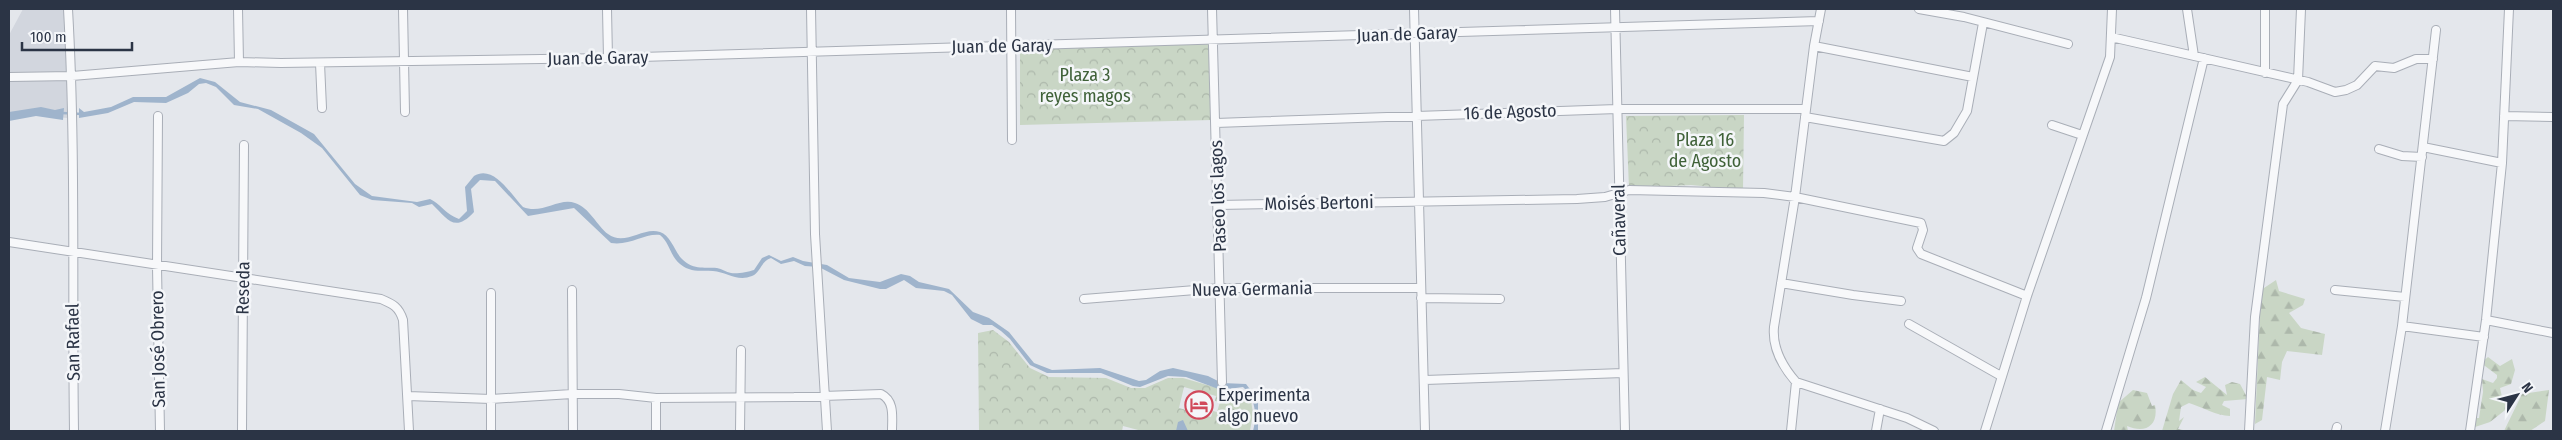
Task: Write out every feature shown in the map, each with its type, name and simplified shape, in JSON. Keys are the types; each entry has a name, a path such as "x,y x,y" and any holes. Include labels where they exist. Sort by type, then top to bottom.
{"street":[{"name":"San Rafael","path":"68,9 74,121 72,252 74,431"},
{"path":"238,9 239,62"},
{"path":"403,9 405,112"},
{"path":"607,9 608,58"},
{"path":"810,9 816,253 826,394 826,431"},
{"path":"1011,9 1012,140"},
{"name":"Paseo los lagos","path":"1212,9 1222,382"},
{"path":"1414,9 1425,431"},
{"name":"Cañaveral","path":"1614,9 1625,431"},
{"path":"1821,9 1814,46 1795,197 1773,337 1777,352 1787,371 1796,382 1907,418 1934,431"},
{"path":"1919,9 1964,17 2068,44"},
{"path":"1984,431 2027,296 2110,57 2112,9"},
{"path":"2187,9 2194,56"},
{"path":"2265,9 2265,73"},
{"path":"2249,431 2255,316 2283,104 2298,80 2301,9"},
{"path":"2470,431 2484,337 2502,163 2509,9"},
{"name":"Juan de Garay","path":"9,77 72,76 239,62 320,63 608,58 1214,41 1819,21"},
{"path":"1814,46 1973,77 1983,23"},
{"path":"2385,431 2402,326 2436,30"},
{"path":"2111,37 2298,80 2322,89 2340,91 2358,85 2375,66 2394,68 2416,59 2433,59"},
{"path":"2106,431 2146,298 2204,58"},
{"path":"320,63 322,108"},
{"name":"16 de Agosto","path":"1216,123 1617,109 1805,113 1944,141 1954,133 1964,117 1973,77"},
{"name":"San José Obrero","path":"158,116 157,266 160,431"},
{"path":"2504,116 2553,117"},
{"path":"2052,125 2082,135"},
{"name":"Reseda","path":"242,431 244,145"},
{"path":"2423,147 2502,163"},
{"path":"2379,149 2402,156 2422,157"},
{"name":"Moisés Bertoni","path":"1218,206 1577,199 1605,197 1629,190 1676,190 1795,197 1922,223 1923,230 1917,248 1921,254 2027,296"},
{"path":"9,242 381,299 394,304 404,320 409,431"},
{"path":"1781,283 1853,296 1901,301"},
{"name":"Nueva Germania","path":"1084,299 1220,288 1421,288"},
{"path":"572,290 573,431"},
{"path":"2335,290 2405,297"},
{"path":"491,293 491,431"},
{"path":"1421,298 1500,299"},
{"path":"2486,320 2553,333"},
{"path":"1909,324 2001,376"},
{"path":"2402,326 2484,337"},
{"path":"740,431 741,350"},
{"path":"1425,380 1623,373"},
{"path":"1791,431 1796,382"},
{"path":"408,396 490,399 572,394 619,394 656,398 739,398 826,394 881,394 888,398 891,405 892,431"},
{"path":"656,398 656,431"},
{"path":"1876,431 1880,409"}],"shaded area":[{"path":"23,9 66,9 67,118 9,112 9,35"}],"green space":[{"name":"Plaza 3 reyes magos","path":"1210,44 1212,120 1020,125 1020,49"},
{"name":"Plaza 16 de Agosto","path":"1744,115 1743,190 1691,185 1629,188 1626,116"},
{"path":"2276,280 2279,291 2305,299 2303,305 2289,313 2301,328 2325,334 2322,355 2287,351 2282,362 2280,380 2267,377 2262,420 2255,424 2261,290"},
{"path":"993,330 1009,342 1030,368 1049,377 1106,378 1131,388 1145,388 1168,378 1183,378 1221,389 1244,393 1251,401 1253,413 1250,431 1142,431 1123,426 1122,431 979,431 978,333","holes":["1184,387 1216,396 1215,401 1220,402 1217,412 1213,411 1211,417 1179,408"]},
{"path":"2488,357 2500,366 2512,359 2515,370 2511,384 2500,388 2502,397 2509,407 2490,422 2472,428 2470,418 2479,418 2483,392 2482,379 2493,383 2497,378 2497,375 2481,363"},
{"path":"2205,377 2227,395 2225,385 2232,382 2240,384 2248,399 2224,401 2222,405 2230,409 2230,416 2215,413 2189,403 2181,407 2179,421 2184,417 2178,429 2188,431 2162,431 2173,394 2181,380 2193,390 2201,393 2206,387 2196,382"},
{"path":"2133,390 2147,393 2152,406 2155,405 2156,412 2153,423 2145,428 2140,429 2127,426 2128,431 2114,431 2118,403"},
{"path":"2549,390 2545,421 2530,431 2504,431 2522,394"}],"water":[{"path":"200,78 215,82 240,102 271,110 314,134 355,184 372,196 417,202 430,199 459,219 467,211 465,187 474,176 481,173 488,174 502,182 523,207 537,209 563,202 575,203 585,208 604,231 614,237 621,238 654,231 664,234 685,262 702,268 717,268 731,273 742,273 754,270 762,258 769,255 781,261 793,257 803,261 827,265 849,278 880,282 901,274 910,276 919,282 949,289 973,312 989,318 1009,332 1034,363 1052,370 1100,368 1139,381 1146,380 1160,371 1173,368 1208,376 1222,383 1246,384 1258,400 1258,431 1253,431 1255,419 1253,402 1251,396 1243,387 1221,390 1186,377 1168,376 1140,387 1101,373 1047,373 1030,365 1010,339 1001,331 992,325 983,325 971,319 952,295 944,291 916,288 904,280 886,289 880,289 844,280 819,267 805,266 794,261 781,264 771,258 755,274 747,278 713,271 692,270 684,267 677,261 660,235 625,243 611,243 574,208 528,216 495,181 480,180 471,189 474,212 467,219 456,223 451,222 432,204 419,207 412,203 372,200 360,195 322,148 301,133 258,109 234,105 216,87 206,83 199,84 188,93 166,103 134,102 108,113 79,118 79,108 84,112 111,107 133,97 166,97"},
{"path":"41,107 55,110 64,108 63,120 36,116 9,121 9,112"},
{"path":"1183,420 1188,431 1176,431 1178,422"}],"waterway":[{"path":"62,113 82,114"}],"place":[{"name":"Experimenta algo nuevo","path":"1199,405"}]}
